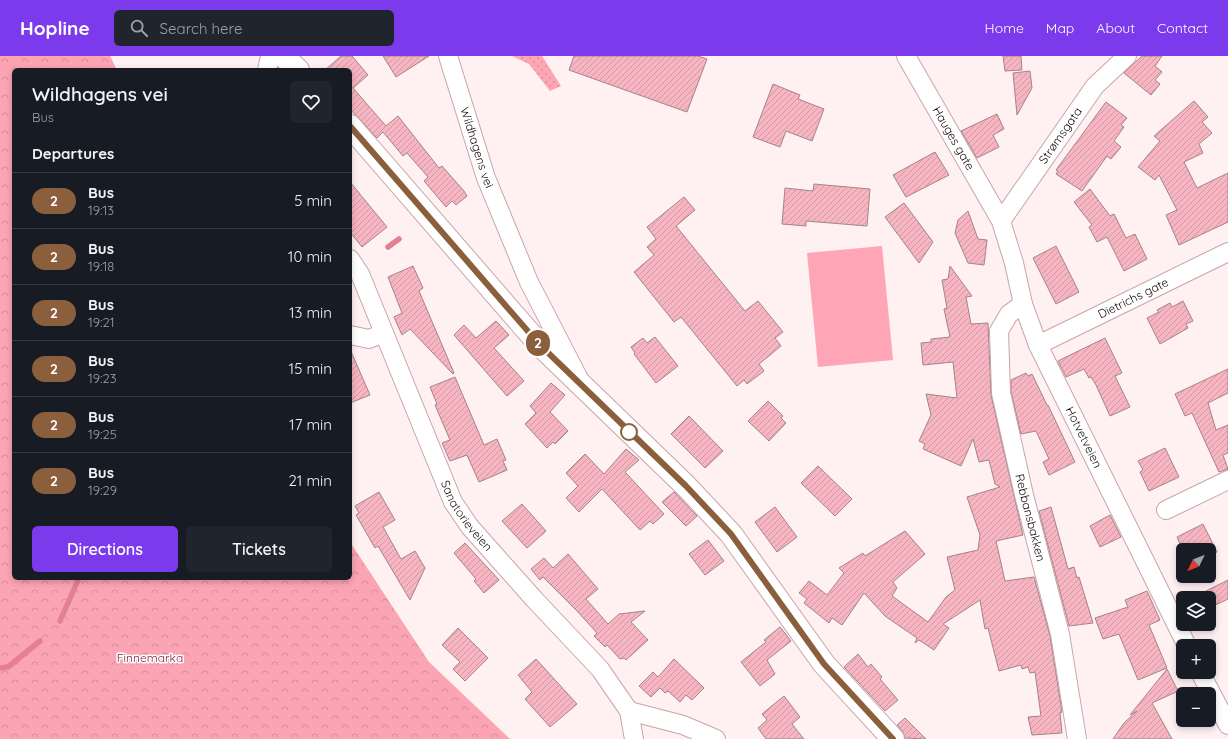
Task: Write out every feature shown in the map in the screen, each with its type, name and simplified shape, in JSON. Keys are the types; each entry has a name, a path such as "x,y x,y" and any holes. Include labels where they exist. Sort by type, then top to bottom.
{"main road":[{"path":"283,56 296,68"},
{"path":"352,128 539,344 686,486 731,534 824,664 893,739"}],"street":[{"path":"267,68 270,56"},
{"name":"Wildhagens vei","path":"448,56 486,178 529,282 584,389"},
{"name":"Hauges gate","path":"906,56 1001,221"},
{"name":"Strømsgata","path":"1001,221 1095,86 1127,56"},
{"name":"Hotvetveien","path":"1001,221 1014,263 1023,304 1038,345 1184,639"},
{"name":"Dietrichs gate","path":"1038,345 1228,252"},
{"name":"Sanatorieveien","path":"352,262 360,274 453,502 470,527 509,572 600,669 629,711 634,739"},
{"name":"Rebbansbakken","path":"1023,304 1009,314 999,331 1001,393 1024,495 1060,634 1078,739"},
{"path":"352,335 369,339 384,333"},
{"path":"1166,510 1228,480"},
{"path":"1204,679 1226,718"},
{"path":"629,711 683,724 716,739"}],"shaded area":[{"path":"512,56 542,56 561,86 550,91 529,64"},
{"path":"882,246 893,360 818,367 807,253"}],"green space":[{"name":"Finnemarka","path":"0,56 110,56 116,68 12,68 12,580 352,580 352,545 429,662 510,739 0,739"}],"building":[{"path":"341,56 352,56 368,75 353,88 386,126 398,116 439,168 442,166 467,196 456,205 452,201 446,207 424,181 428,177 407,153 403,156 383,132 377,138 352,111 352,68 327,68"},
{"path":"383,56 429,56 396,77"},
{"path":"574,56 698,56 707,59 687,112 569,70"},
{"path":"1003,56 1021,56 1022,70 1005,71"},
{"path":"1142,56 1162,56 1155,66 1162,72 1155,80 1160,84 1151,95 1124,73"},
{"path":"1030,71 1032,88 1017,115 1013,73"},
{"path":"773,84 800,95 798,99 824,109 812,141 786,131 780,147 753,137"},
{"path":"1194,101 1208,117 1202,122 1212,133 1199,144 1203,153 1184,162 1197,188 1228,173 1228,222 1179,245 1166,215 1177,210 1159,175 1155,180 1138,167 1160,141 1154,136"},
{"path":"1106,102 1127,118 1121,125 1124,127 1114,141 1121,147 1111,159 1107,156 1082,191 1056,174 1058,171 1056,170"},
{"path":"997,114 1004,129 993,135 999,147 977,158 961,131"},
{"path":"935,152 949,175 906,197 893,175"},
{"path":"352,184 387,227 362,247 352,234"},
{"path":"814,184 870,189 867,226 806,221 806,226 782,224 785,188 813,191"},
{"path":"1090,189 1110,216 1114,214 1126,238 1135,234 1147,259 1124,271 1107,237 1097,242 1089,227 1092,225 1074,202"},
{"path":"684,197 695,210 676,226 745,311 758,301 783,332 775,338 781,346 759,364 764,371 747,384 744,380 737,386 681,317 674,322 634,272 654,255 647,247 656,239 647,227"},
{"path":"904,203 933,242 919,263 885,217"},
{"path":"968,211 978,239 987,240 984,265 968,263 955,233 958,220"},
{"path":"1056,246 1079,292 1056,304 1033,258"},
{"path":"413,266 423,288 419,291 454,373 453,374 410,329 402,335 394,317 402,313 388,277"},
{"path":"950,266 972,296 966,297 971,324 988,323 991,395 1023,535 996,541 1005,581 1034,577 1050,636 1062,712 1060,713 1062,733 1032,735 1028,717 1041,716 1035,672 1030,673 1028,667 1022,669 1021,665 999,671 988,628 985,629 980,600 943,624 949,628 934,650 919,640 915,643 917,638 885,616 864,593 842,625 832,618 829,623 804,603 807,599 799,593 809,581 827,595 844,573 839,568 863,553 865,556 905,531 925,554 893,582 897,588 892,596 928,622 946,597 955,590 947,557 978,550 980,535 967,497 1000,487 995,484 989,460 979,462 973,439 961,466 923,449 925,444 919,441 931,415 926,394 957,398 953,362 923,365 921,343 931,342 931,339 950,337 944,309 947,308 942,280 948,279"},
{"path":"1183,301 1193,321 1186,324 1188,328 1160,344 1147,318 1159,312 1157,310 1170,303 1172,307"},
{"path":"496,321 509,335 494,348 524,381 507,396 454,335 464,325 476,338"},
{"path":"655,337 678,366 656,383 634,354 635,353 631,347 643,338 647,343"},
{"path":"1105,338 1122,373 1115,376 1130,407 1110,416 1096,385 1091,377 1089,378 1084,369 1066,377 1058,361"},
{"path":"352,354 370,395 352,402"},
{"path":"1228,369 1228,393 1208,403 1216,430 1228,425 1228,453 1223,455 1228,469 1219,472 1192,413 1185,416 1175,394"},
{"path":"1026,373 1028,376 1032,374 1075,462 1049,475 1043,462 1049,459 1036,431 1021,434 1011,392 1011,380"},
{"path":"455,377 484,445 497,439 506,460 503,461 507,470 479,482 467,455 450,461 442,443 450,440 435,405 437,404 430,387"},
{"path":"551,383 565,395 550,412 568,431 555,444 553,442 547,448 525,424 536,413 530,406"},
{"path":"768,401 783,416 781,418 786,423 769,441 748,421"},
{"path":"689,416 723,451 705,468 671,434"},
{"path":"1165,448 1179,477 1149,491 1140,472 1143,470 1138,461"},
{"path":"626,449 639,460 625,472 664,514 653,524 650,521 640,530 602,489 579,512 566,498 578,486 566,473 585,454 604,474"},
{"path":"818,466 852,499 835,516 801,483"},
{"path":"379,492 395,520 383,527 401,559 415,551 425,568 410,600 378,546 375,548 356,515 359,513 355,506"},
{"path":"674,492 697,516 686,526 662,502"},
{"path":"522,504 546,531 527,548 502,521"},
{"path":"775,507 797,537 777,552 755,522"},
{"path":"1051,507 1068,569 1074,567 1077,578 1079,577 1093,623 1069,626 1039,511"},
{"path":"1110,515 1121,537 1100,547 1090,526"},
{"path":"1203,524 1212,543 1180,543 1177,537"},
{"path":"708,540 724,561 705,575 689,554"},
{"path":"465,543 499,580 484,593 474,581 476,579 454,553"},
{"path":"568,554 598,589 586,599 608,624 619,614 645,611 631,622 648,640 626,660 624,658 620,659 607,645 605,647 594,636 597,633 577,611 543,577 540,580 531,569 544,558 553,568"},
{"path":"1228,580 1228,599 1216,605 1216,591 1206,591"},
{"path":"1147,591 1160,620 1149,625 1167,668 1138,680 1119,634 1103,639 1095,618 1128,607 1125,600"},
{"path":"780,627 791,641 767,660 775,674 760,686 741,662 766,642 764,640"},
{"path":"458,628 488,658 465,681 453,669 460,662 442,645"},
{"path":"858,654 868,667 871,664 882,677 880,679 898,700 885,711 844,667"},
{"path":"536,659 577,704 550,727 525,699 532,692 518,675"},
{"path":"674,659 704,688 692,700 686,695 680,702 668,691 665,693 660,688 651,697 639,686 653,672 658,677"},
{"path":"1167,669 1176,687 1176,692 1152,703 1172,739 1113,739 1124,723 1137,711 1130,715"},
{"path":"784,696 800,717 792,724 804,739 766,739 758,728 767,720 762,714"},
{"path":"905,718 926,739 905,738 897,725"}],"waterway":[{"path":"388,247 399,239"},
{"path":"60,621 78,580"},
{"path":"0,668 8,667 40,641"}],"bus line":[{"name":"2","path":"352,128 539,344 686,486 731,534 824,664 893,739"}]}
